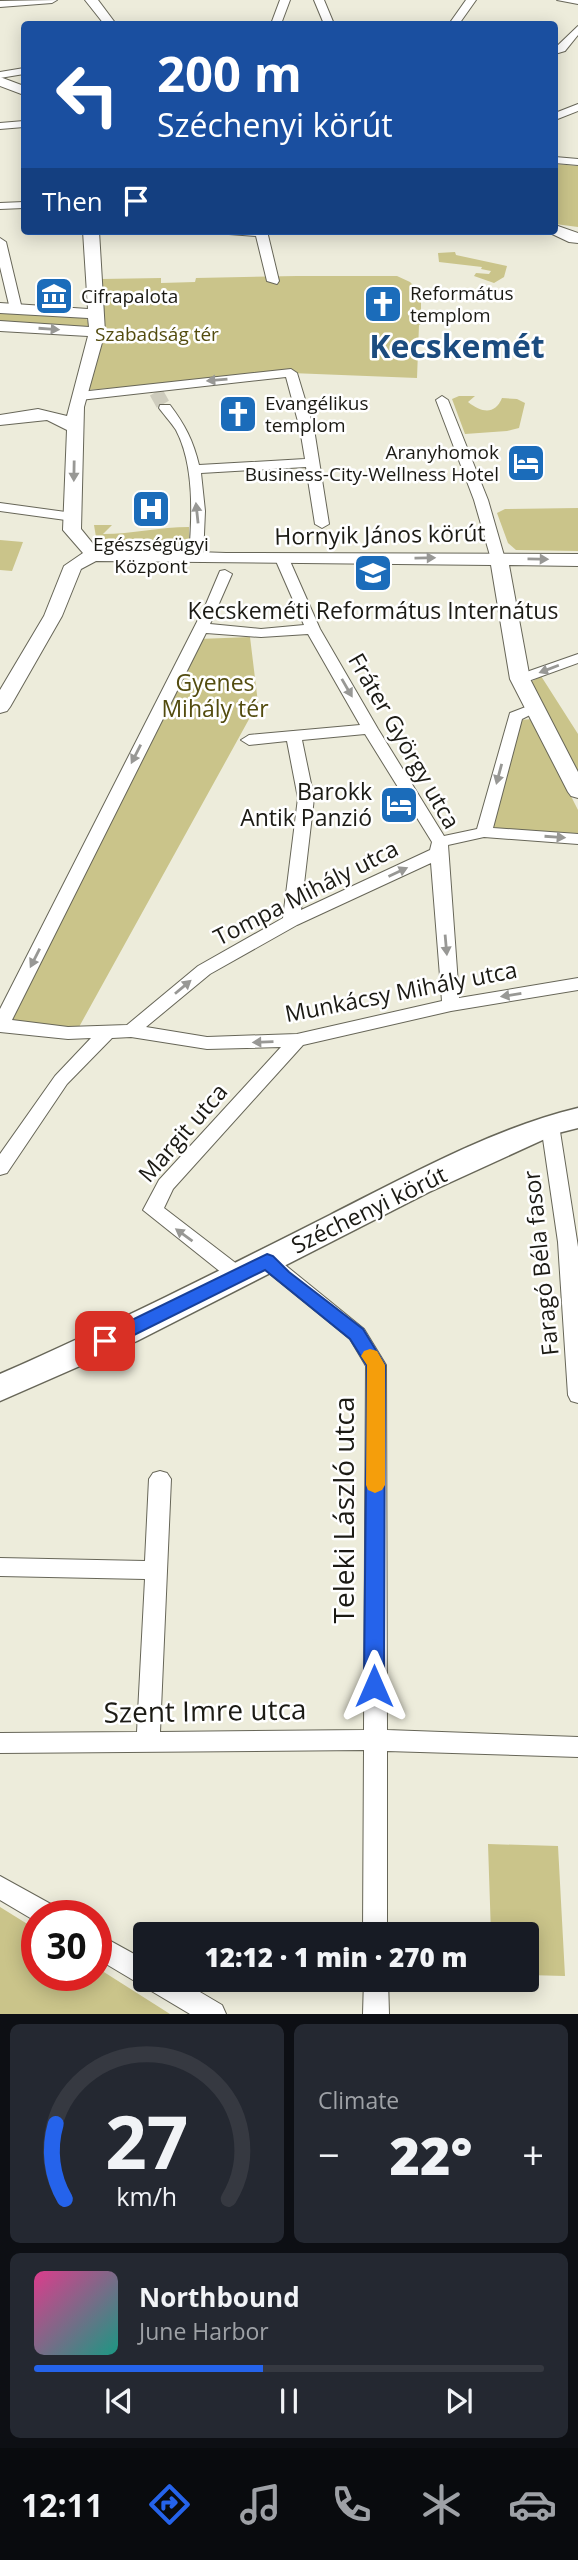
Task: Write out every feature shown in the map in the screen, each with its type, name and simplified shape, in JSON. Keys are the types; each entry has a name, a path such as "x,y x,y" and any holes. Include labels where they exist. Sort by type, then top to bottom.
{"main road":[{"name":"Széchenyi körút","path":"0,1388 126,1332 418,1184 564,1121"},
{"name":"Széchenyi körút","path":"0,1405 126,1332"}],"street":[{"path":"0,4 52,0"},
{"path":"91,0 108,21"},
{"path":"277,21 285,0"},
{"path":"319,0 328,21"},
{"path":"456,21 471,0"},
{"path":"562,0 578,1"},
{"path":"558,50 578,29"},
{"path":"0,75 21,72"},
{"path":"0,81 21,91"},
{"path":"558,116 578,107"},
{"path":"0,126 21,124"},
{"path":"558,160 578,162"},
{"path":"0,206 21,205"},
{"path":"558,231 577,240"},
{"path":"1,705 53,616 75,529 74,426 97,332 91,235"},
{"path":"263,235 273,281"},
{"path":"0,242 8,308 97,314"},
{"path":"0,326 97,332"},
{"path":"80,396 291,373 307,429 322,524"},
{"path":"442,400 481,500 503,572 520,679 578,792"},
{"path":"61,592 76,563 92,556 109,554 196,557 199,525 192,469 183,431 165,408"},
{"path":"0,420 45,414 64,419 74,426"},
{"path":"192,469 312,463"},
{"path":"0,507 75,529 88,550 109,554"},
{"name":"Hornyik János körút","path":"196,557 262,561 578,560"},
{"name":"Fráter György utca","path":"283,561 313,629 439,847 451,1005"},
{"path":"0,1026 225,574"},
{"path":"200,628 261,632 313,629"},
{"path":"520,679 578,658"},
{"path":"484,832 515,716 536,708"},
{"path":"249,740 370,729"},
{"path":"291,921 306,798 293,735"},
{"name":"Tompa Mihály utca","path":"131,1031 204,970 291,921 439,847 484,832 578,839"},
{"name":"Munkácsy Mihály utca","path":"0,1026 68,1033 131,1031 207,1043 297,1040 451,1005 578,984"},
{"path":"0,1168 61,1080 108,1031"},
{"name":"Margit utca","path":"239,1276 153,1210 166,1185 297,1040"},
{"name":"Faragó Béla fasor","path":"564,1121 568,1242 578,1395"},
{"name":"Teleki László utca","path":"267,1261 283,1277 357,1334 376,1365 376,1922"},
{"path":"148,1742 160,1479"},
{"path":"0,1567 156,1570"},
{"name":"Szent Imre utca","path":"0,1743 374,1740 578,1747"},
{"path":"0,1887 22,1900"},
{"path":"112,1953 133,1966"},
{"path":"177,1992 213,2014"},
{"path":"376,1992 376,2014"}],"green space":[{"path":"558,164 578,166 578,227 558,224"},
{"path":"455,252 456,255 507,266 504,277 494,283 474,276 476,273 489,274 491,271 481,269 482,267 439,262 438,253"},
{"name":"Szabadság tér","path":"397,276 410,282 421,293 421,317 425,317 425,322 419,325 417,378 291,373 88,390 105,324 101,279 161,278 161,283 195,282 196,278"},
{"path":"0,310 86,318 89,324 87,328 0,323"},
{"path":"475,396 468,402 483,410 492,410 502,398 517,399 525,403 519,428 465,434 452,399"},
{"path":"578,508 578,551 516,550 508,543 497,513 505,509"},
{"path":"94,525 112,525 103,534 189,527 189,547 102,541 96,537"},
{"path":"0,540 23,542 12,571 0,570"},
{"name":"Gyenes Mihály tér","path":"250,637 258,703 79,1027 5,1024 199,639"},
{"path":"541,676 578,734 578,775 531,682"},
{"path":"532,719 578,810 578,835 491,830 520,720"},
{"path":"488,1844 558,1846 565,1976 539,1975 539,1922 491,1922"},
{"path":"0,1907 21,1920 21,1991 112,1991 112,1977 170,2014 0,2014"}],"tunnel":[{"path":"156,392 165,408"}],"slow traffic":[{"path":"370,1356 376,1365 375,1485"}],"place":[{"name":"Cifrapalota","path":"54,296"},
{"name":"Református templom","path":"383,304"},
{"name":"Evangélikus templom","path":"238,414"},
{"name":"Aranyhomok Business-City-Wellness Hotel","path":"526,463"},
{"name":"Egészségügyi Központ","path":"151,509"},
{"name":"Kecskeméti Református Internátus","path":"373,573"},
{"name":"Barokk Antik Panzió","path":"399,805"}],"district":[{"name":"Kecskemét","path":"457,347"}],"route":[{"path":"105,1341 267,1261 283,1277 357,1334 376,1365 374,1686"}]}
